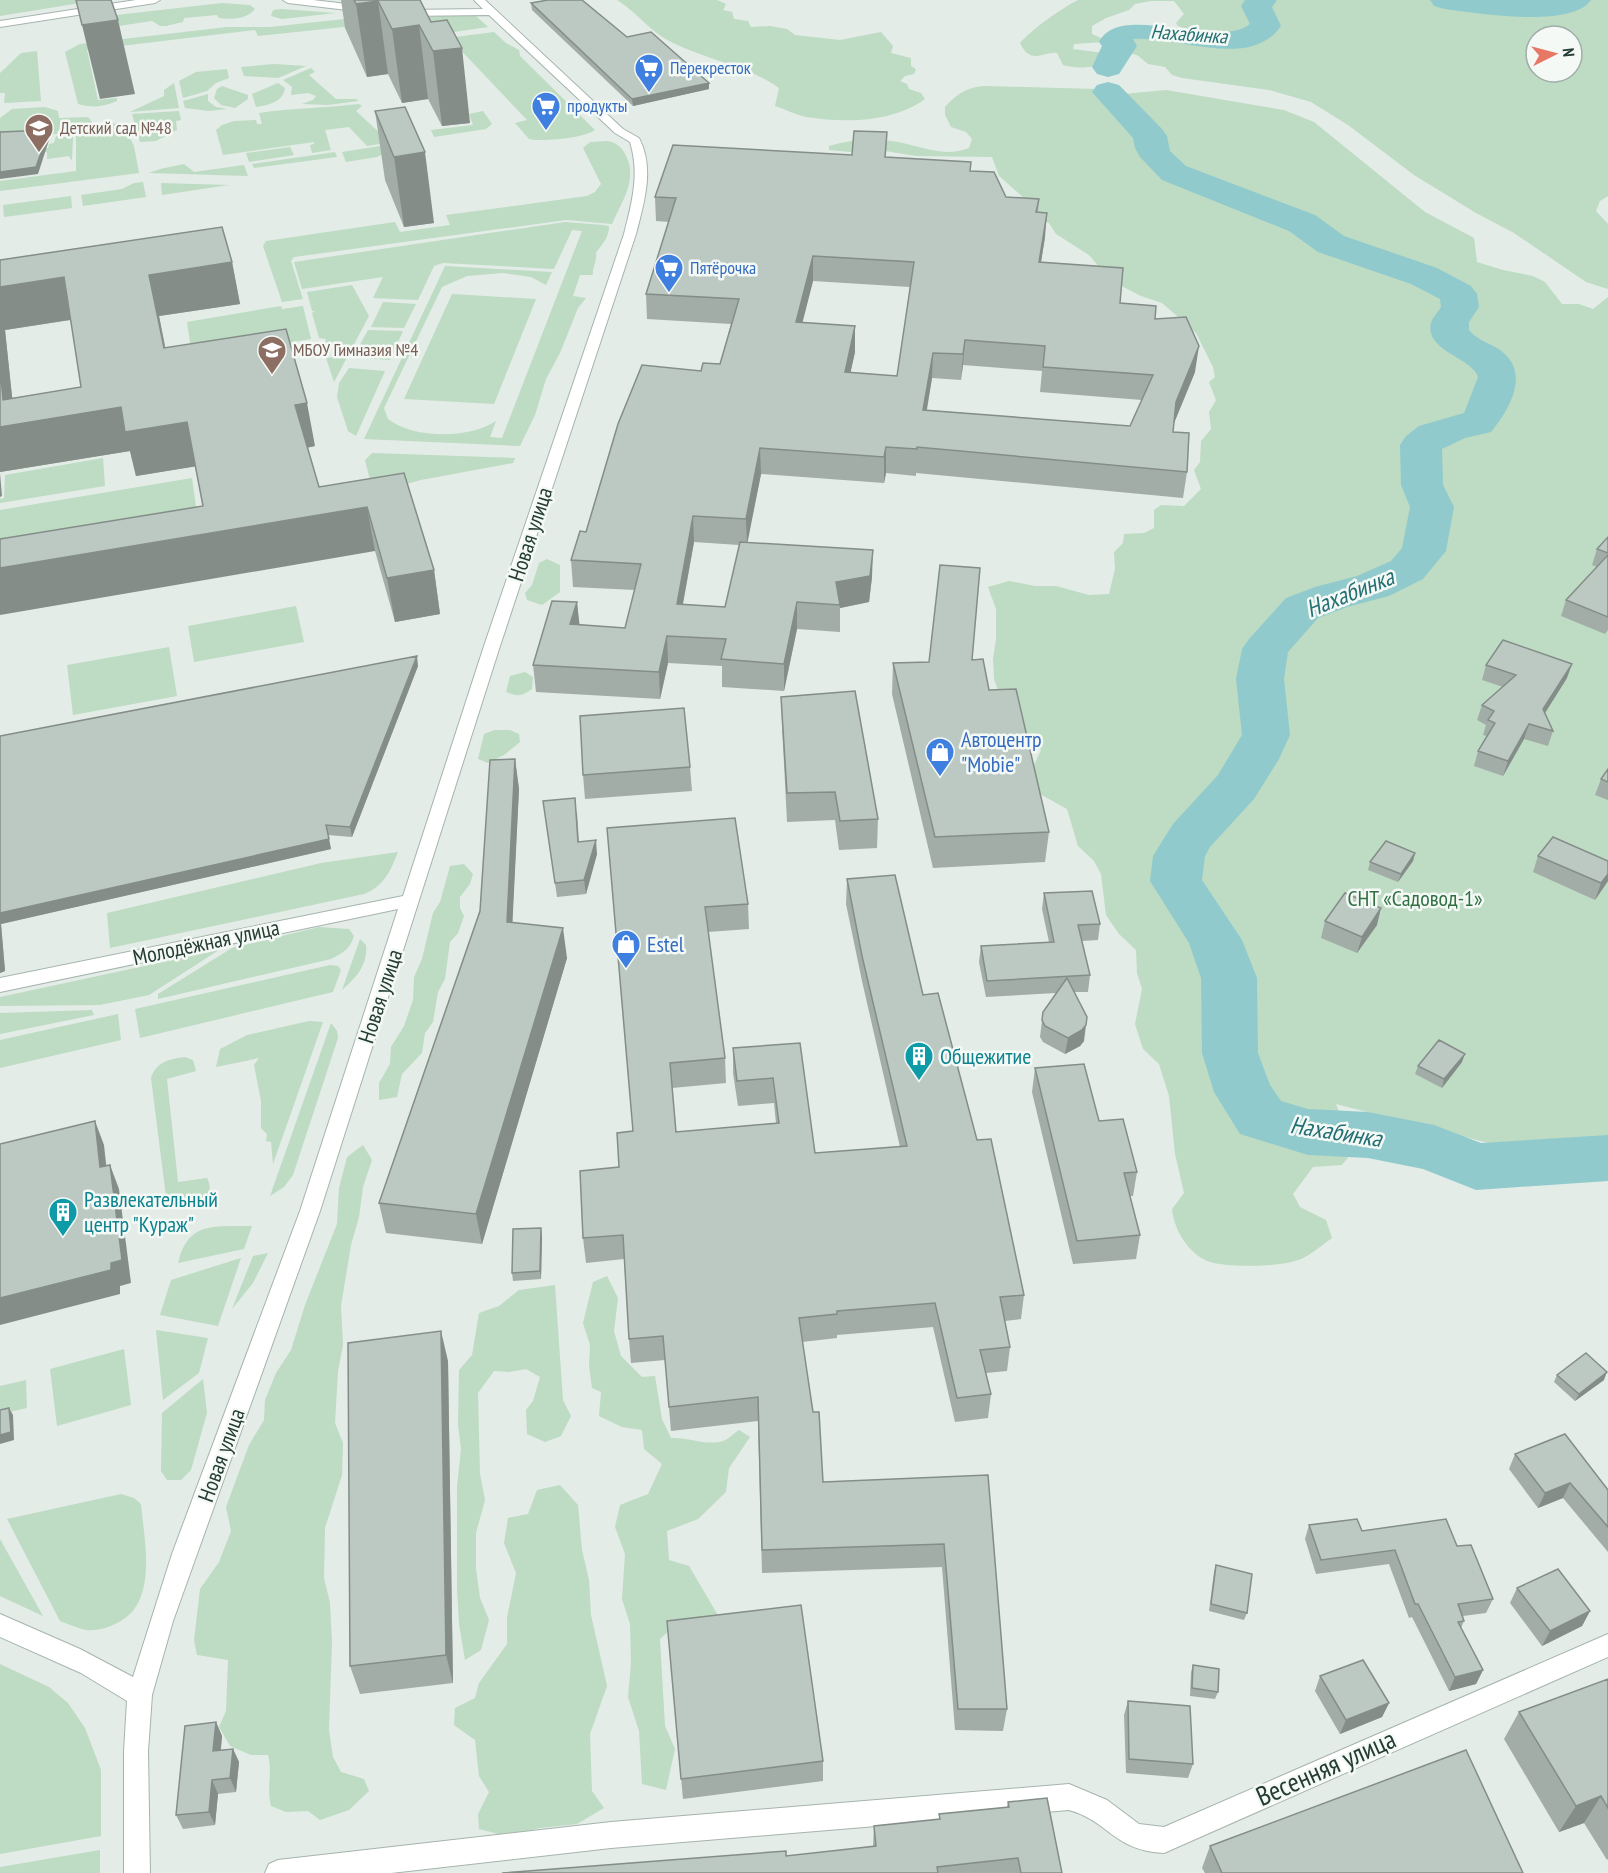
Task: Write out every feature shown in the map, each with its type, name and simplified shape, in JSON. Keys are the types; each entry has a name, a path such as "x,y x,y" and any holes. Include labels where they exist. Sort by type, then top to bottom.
{"street":[{"path":"0,24 155,0"},
{"path":"288,0 376,11"},
{"name":"Новая улица","path":"137,1873 136,1751 140,1695 184,1554 310,1211 540,500 630,234 644,182 641,155 635,140 619,131 478,0"},
{"path":"394,12 492,12"},
{"name":"Молодёжная улица","path":"0,985 411,900"},
{"path":"0,1625 84,1661 140,1695"},
{"name":"Весенняя улица","path":"278,1873 610,1835 1069,1797 1087,1803 1126,1832 1147,1840 1164,1840 1608,1645"}],"green space":[{"path":"0,0 99,0 0,16"},
{"path":"617,0 717,0 726,4 723,10 732,12 734,19 748,21 751,27 770,26 787,29 795,35 840,40 881,32 893,46 891,53 911,58 911,66 916,69 914,74 905,76 900,81 907,84 909,89 921,93 925,99 898,113 883,117 836,120 798,115 775,106 779,88 767,80 665,39"},
{"path":"1078,0 1608,0 1608,196 1600,201 1596,211 1608,224 1608,289 1586,282 1514,233 1414,175 1348,125 1311,102 1269,90 1182,78 1172,75 1165,67 1148,64 1137,55 1111,48 1109,43 1125,36 1210,37 1178,26 1176,23 1184,14 1174,1 1135,4 1129,10 1092,26 1092,34 1103,39 1104,42 1074,44 1073,49 1103,53 1107,59 1098,65 1086,67 1063,65 1057,53 1033,56 1024,50 1020,43 1048,19"},
{"path":"222,3 250,5 255,9 239,18 219,18 217,15 184,18 183,22 166,26 160,26 152,21 112,27 99,17"},
{"path":"273,10 336,13 282,19 271,16"},
{"path":"372,16 382,23 258,36 255,30 87,50 98,100 117,98 117,101 107,105 78,104 65,52 80,44 227,27 270,27"},
{"path":"476,16 488,27 454,32 446,24 430,27 421,17"},
{"path":"494,32 506,43 519,50 520,56 595,130 563,139 529,139 515,123 527,120 453,42 432,40"},
{"path":"37,51 41,101 4,103 5,93 0,93 0,73 21,53"},
{"path":"274,64 306,66 278,78 244,76 241,67"},
{"path":"311,68 315,72 309,75 336,99 356,99 358,101 328,105 302,104 313,100 316,96 308,93 291,95 292,87 283,80"},
{"path":"227,69 229,78 216,83 207,91 183,98 179,81 196,72"},
{"path":"174,83 179,108 130,112 164,96 164,90"},
{"path":"278,83 285,88 281,97 270,104 256,107 252,94"},
{"path":"222,86 248,95 248,99 235,108 221,105 214,98 217,89"},
{"name":"СНТ «Садовод-1»","path":"986,86 1095,89 1113,95 1166,90 1284,110 1314,122 1425,212 1474,238 1477,262 1533,276 1545,282 1562,304 1579,304 1593,309 1608,297 1608,1141 1575,1165 1336,1104 1341,1117 1360,1131 1359,1144 1342,1165 1313,1167 1293,1194 1300,1207 1326,1220 1332,1238 1309,1255 1292,1262 1243,1266 1219,1264 1202,1259 1189,1248 1179,1233 1172,1209 1184,1193 1175,1154 1169,1096 1159,1064 1143,1049 1135,1024 1142,989 1137,973 1136,950 1119,934 1106,915 1101,874 1094,861 1078,846 1067,809 1040,794 1032,770 1041,750 1004,707 994,679 996,609 988,587 1009,581 1035,586 1056,586 1089,595 1109,594 1115,569 1114,552 1123,543 1124,534 1144,533 1154,528 1154,510 1161,505 1184,506 1201,489 1194,470 1200,462 1201,441 1211,429 1209,412 1216,400 1209,382 1215,377 1213,367 1196,333 1162,303 1141,296 1114,282 1089,255 1056,234 1049,223 1030,213 1025,199 999,176 992,157 916,156 879,150 860,153 829,150 829,146 868,140 883,140 949,152 969,148 972,139 966,132 951,127 945,115 945,107 963,92"},
{"path":"208,94 208,101 216,107 227,109 209,111 185,108 183,101"},
{"path":"359,104 362,106 356,111 383,136 405,140 367,146 349,127 325,130 331,150 312,153 310,145 314,142 223,155 216,130 234,121 256,120 257,124 262,124 259,113"},
{"path":"45,107 58,111 59,118 88,117 94,125 122,123 134,146 139,173 0,191 0,181 76,171 76,136 45,133 0,136 0,118 12,109"},
{"path":"179,111 181,120 176,121 177,130 156,141 140,142 132,114"},
{"path":"483,111 492,124 486,129 434,137 431,130 473,125 469,114"},
{"path":"56,136 73,137 72,161 69,156 47,159 47,152 24,154 25,149 48,148 49,144 54,143"},
{"path":"406,142 377,157 346,162 342,152"},
{"path":"590,142 615,143 622,149 629,163 630,172 628,189 612,224 566,220 294,257 291,261 303,299 282,302 263,246 266,241 395,222 400,232 450,225 446,215 587,196 595,192 601,184 583,148"},
{"path":"290,147 294,155 249,162 246,153"},
{"path":"335,152 337,157 254,168 252,164"},
{"path":"184,164 194,172 244,165 248,176 149,173"},
{"path":"143,182 146,197 83,206 81,195 122,189 134,183"},
{"path":"161,183 229,185 162,195"},
{"path":"71,196 72,208 4,217 3,205"},
{"path":"565,222 609,226 609,230 596,253 593,275 580,275 573,296 586,298 578,308 560,353 546,379 535,415 520,446 364,439 445,266 552,272 546,285 531,277 502,273 467,276 442,287 384,408 388,419 399,426 426,433 457,434 485,427 496,421 490,437 502,438 582,231 572,230 554,269 443,263 434,266 418,300 373,298 383,277 302,289 294,262"},
{"path":"352,285 369,316 334,382 326,358 333,357 335,347 324,347 326,339 319,338 312,313 315,311 312,311 307,292"},
{"path":"452,294 536,299 494,404 404,399"},
{"path":"383,302 416,304 404,328 371,327"},
{"path":"281,306 282,309 303,306 311,339 252,349 193,363 187,322"},
{"path":"368,330 403,331 390,360 353,357"},
{"path":"349,368 385,371 356,436 348,431 337,397 339,383"},
{"path":"372,453 515,458 513,463 421,480 385,490 0,557 0,510 192,478 196,507 201,509 370,480 365,460"},
{"path":"103,458 105,486 0,503 0,499 4,498 5,475"},
{"path":"547,559 560,565 560,592 542,605 527,600 525,593 532,585 539,563"},
{"path":"296,606 304,642 194,662 188,626"},
{"path":"169,647 177,696 73,715 67,665"},
{"path":"525,672 533,677 532,689 520,695 506,692 510,676"},
{"path":"495,730 510,730 519,734 520,742 504,755 488,763 478,759 484,734"},
{"path":"398,852 386,878 377,887 364,894 110,948 107,913 321,863"},
{"path":"464,864 473,874 470,884 460,897 460,908 464,916 458,933 450,942 445,979 438,992 433,1022 425,1033 422,1053 402,1074 397,1097 379,1100 379,1083 390,1064 391,1047 404,1026 413,1000 414,977 422,959 433,913 440,902 450,866"},
{"path":"319,927 349,929 354,936 346,950 331,959 158,999 158,994 232,948"},
{"path":"360,939 366,945 363,965 342,990"},
{"path":"219,950 149,995 100,1005 0,1006 0,997"},
{"path":"330,965 338,966 341,970 333,992 140,1038 135,1009"},
{"path":"92,1010 94,1015 0,1034 0,1013"},
{"path":"118,1014 121,1040 0,1068 0,1040"},
{"path":"309,1021 323,1022 273,1164 271,1142 266,1141 267,1134 261,1128 261,1101 254,1065 259,1058 216,1067 220,1049 247,1035"},
{"path":"331,1023 337,1031 338,1038 293,1175 284,1187 270,1196"},
{"path":"185,1057 193,1060 196,1071 167,1079 178,1182 207,1178 210,1186 204,1197 198,1200 167,1205 151,1078 156,1068 164,1062"},
{"path":"363,1145 372,1160 363,1187 341,1306 343,1345 338,1371 335,1423 343,1443 342,1475 325,1528 324,1578 330,1603 332,1642 329,1730 333,1757 341,1772 364,1779 369,1791 349,1810 320,1820 308,1811 286,1812 271,1806 268,1755 251,1755 230,1746 219,1727 226,1711 228,1660 197,1655 194,1640 200,1589 219,1562 231,1531 226,1507 249,1445 264,1420 265,1400 276,1373 291,1350 305,1305 337,1224 339,1188 347,1157"},
{"path":"252,1226 244,1249 178,1263 189,1239 196,1233 215,1227"},
{"path":"268,1253 253,1283 232,1309 253,1256"},
{"path":"241,1258 218,1326 160,1315 171,1280"},
{"path":"607,1276 618,1298 614,1331 621,1356 642,1377 655,1376 662,1419 671,1438 717,1442 727,1439 739,1430 750,1437 729,1468 726,1492 698,1519 667,1531 669,1560 689,1566 719,1617 679,1622 660,1639 665,1726 675,1749 666,1790 642,1784 639,1731 628,1697 631,1663 630,1624 622,1599 625,1554 615,1527 620,1505 648,1494 662,1464 644,1449 642,1430 622,1427 599,1416 601,1392 592,1388 589,1366 590,1345 583,1323 593,1282"},
{"path":"555,1285 563,1400 571,1416 561,1436 545,1442 527,1434 526,1410 533,1401 540,1377 526,1369 509,1372 494,1371 478,1393 480,1474 485,1500 476,1533 476,1569 480,1598 489,1620 481,1650 465,1660 459,1624 457,1589 457,1487 461,1449 458,1425 459,1370 472,1355 479,1313 499,1306 519,1290"},
{"path":"156,1330 208,1338 199,1373 163,1400"},
{"path":"124,1349 131,1405 57,1426 50,1369"},
{"path":"203,1379 207,1413 191,1470 181,1480 167,1480 161,1471 162,1413"},
{"path":"26,1380 27,1408 0,1414 0,1386"},
{"path":"560,1485 578,1505 582,1550 589,1580 591,1615 607,1686 590,1734 592,1791 604,1808 577,1824 540,1828 506,1836 479,1829 478,1814 489,1792 479,1776 475,1740 454,1725 455,1708 475,1698 479,1683 507,1644 507,1618 516,1573 504,1543 508,1518 528,1514 537,1490"},
{"path":"121,1494 134,1498 141,1504 146,1570 139,1601 130,1614 102,1629 86,1630 60,1621 7,1519"},
{"path":"0,1539 43,1616 0,1596"},
{"path":"0,1664 49,1687 68,1703 85,1728 101,1770 101,1836 0,1854"},
{"path":"100,1850 100,1873 0,1873 0,1867"}],"building":[{"path":"76,0 111,0 118,20 82,25"},
{"path":"354,0 420,0 431,22 447,20 462,48 433,51 419,25 392,29 378,1 356,4"},
{"path":"548,0 582,0 627,37 651,32 709,83 632,99 531,3"},
{"path":"405,107 425,152 394,157 375,111"},
{"path":"49,130 36,167 0,172 0,132"},
{"path":"854,131 887,132 885,157 971,162 970,171 994,172 1006,197 1039,199 1036,212 1047,213 1039,262 1123,268 1120,303 1156,306 1155,319 1186,317 1199,346 1176,402 1173,432 1189,433 1187,472 917,447 917,449 886,447 884,457 760,448 746,519 693,516 677,604 725,607 740,542 873,550 870,576 836,582 840,605 797,602 784,664 721,659 726,639 667,636 659,672 533,665 552,601 577,602 570,624 625,628 641,564 571,560 580,531 586,532 618,424 642,365 701,371 703,363 720,364 739,299 646,294 676,198 655,197 673,145 852,155","holes":["813,256 914,262 897,376 845,372 855,326 796,322","965,340 1045,346 1043,367 1153,375 1130,426 923,410 933,353 963,354"]},
{"path":"222,227 232,262 149,275 164,348 286,329 307,403 295,405 319,487 404,473 434,570 387,578 367,507 0,568 0,539 203,506 187,422 125,432 121,407 0,427 0,364 3,400 81,387 64,277 0,287 0,260"},
{"path":"1608,537 1608,553 1597,549"},
{"path":"1608,555 1608,617 1566,600"},
{"path":"940,565 980,568 972,660 983,659 989,690 1016,689 1049,832 935,837 893,663 929,662"},
{"path":"1503,640 1572,664 1543,709 1553,731 1529,724 1508,761 1478,751 1495,723 1488,720 1494,711 1482,705 1516,675 1486,665"},
{"path":"417,656 350,827 326,825 329,839 0,913 0,736"},
{"path":"855,691 878,819 840,821 835,792 787,793 781,697"},
{"path":"684,708 690,767 583,775 580,716"},
{"path":"515,759 507,922 563,928 476,1214 379,1203 480,911 490,760"},
{"path":"1608,769 1608,782 1601,779"},
{"path":"575,798 578,842 596,840 584,880 555,883 543,801"},
{"path":"735,818 748,904 705,907 725,1058 670,1063 676,1132 779,1123 773,1078 737,1081 733,1048 800,1043 815,1153 907,1146 862,956 847,879 895,875 923,995 938,993 977,1140 991,1139 1024,1295 1000,1297 1010,1347 980,1350 991,1394 957,1398 935,1303 837,1311 837,1314 799,1318 813,1412 819,1412 823,1482 988,1475 1007,1709 958,1709 944,1544 762,1550 758,1397 669,1407 663,1336 629,1339 623,1235 583,1238 580,1171 619,1167 617,1133 633,1131 607,828"},
{"path":"1553,837 1608,861 1608,874 1601,883 1538,856"},
{"path":"1386,841 1415,853 1401,874 1370,862"},
{"path":"1092,891 1100,924 1078,925 1090,975 987,981 981,946 1054,942 1044,893"},
{"path":"1345,893 1381,908 1362,937 1325,921"},
{"path":"1067,978 1087,1017 1086,1025 1082,1030 1068,1038 1045,1026 1042,1020 1043,1012"},
{"path":"1439,1040 1465,1054 1444,1079 1418,1066"},
{"path":"1084,1064 1099,1121 1123,1119 1137,1172 1124,1173 1140,1235 1077,1241 1035,1068"},
{"name":"Развлекательный центр \"Кураж\"","path":"95,1121 100,1167 110,1165 122,1260 111,1263 111,1270 0,1298 0,1144"},
{"path":"541,1228 540,1271 512,1273 513,1229"},
{"path":"441,1331 446,1655 350,1666 348,1343"},
{"path":"1586,1353 1607,1372 1579,1394 1557,1375"},
{"path":"9,1408 11,1432 0,1435 0,1410"},
{"path":"1565,1434 1608,1490 1608,1527 1570,1483 1545,1493 1515,1454"},
{"path":"1357,1519 1362,1531 1446,1519 1457,1546 1471,1545 1493,1599 1458,1604 1464,1621 1458,1622 1483,1670 1455,1677 1418,1604 1415,1604 1395,1550 1321,1560 1309,1525"},
{"path":"1216,1565 1252,1574 1247,1613 1211,1604"},
{"path":"1558,1569 1590,1611 1550,1631 1517,1588"},
{"path":"801,1605 823,1761 681,1779 667,1621"},
{"path":"1363,1660 1389,1703 1346,1720 1320,1676"},
{"path":"1193,1665 1219,1669 1218,1692 1192,1688"},
{"path":"1608,1679 1608,1808 1601,1796 1576,1806 1519,1712"},
{"path":"1128,1701 1190,1706 1193,1764 1129,1759"},
{"path":"216,1722 213,1751 233,1749 230,1778 212,1780 209,1812 176,1815 185,1726"},
{"path":"1466,1750 1523,1873 1222,1873 1210,1846"},
{"path":"1047,1798 1062,1873 1021,1873 1018,1858 937,1867 938,1873 502,1873 786,1851 786,1856 876,1846 874,1826 940,1819 939,1814 1009,1807 1008,1802"}],"waterway":[{"name":"Нахабинка","path":"1108,67 1115,51 1121,46 1115,42 1118,35 1126,31 1150,30 1215,39 1251,37 1266,26 1256,6 1262,0"},
{"name":"Нахабинка","path":"1445,0 1511,8 1544,7 1576,0"},
{"name":"Нахабинка","path":"1108,92 1150,136 1154,153 1174,173 1302,223 1331,244 1424,276 1458,294 1460,307 1450,322 1450,332 1462,346 1487,359 1495,367 1498,377 1486,412 1477,423 1455,427 1434,435 1421,445 1422,485 1432,507 1424,551 1407,570 1373,586 1331,597 1302,608 1265,649 1260,679 1266,735 1236,787 1191,836 1179,856 1176,881 1215,940 1229,978 1230,1053 1243,1092 1261,1118 1308,1132 1368,1135 1434,1148 1476,1167 1608,1158"}],"place":[{"name":"Перекресток","path":"649,94"},
{"name":"продукты","path":"546,132"},
{"name":"Детский сад №48","path":"39,154"},
{"name":"Пятёрочка","path":"669,294"},
{"name":"МБОУ Гимназия №4","path":"272,376"},
{"name":"Автоцентр \"Mobie\"","path":"940,778"},
{"name":"Estel","path":"626,970"},
{"name":"Общежитие","path":"919,1082"},
{"name":"Развлекательный центр \"Кураж\"","path":"63,1238"}]}
